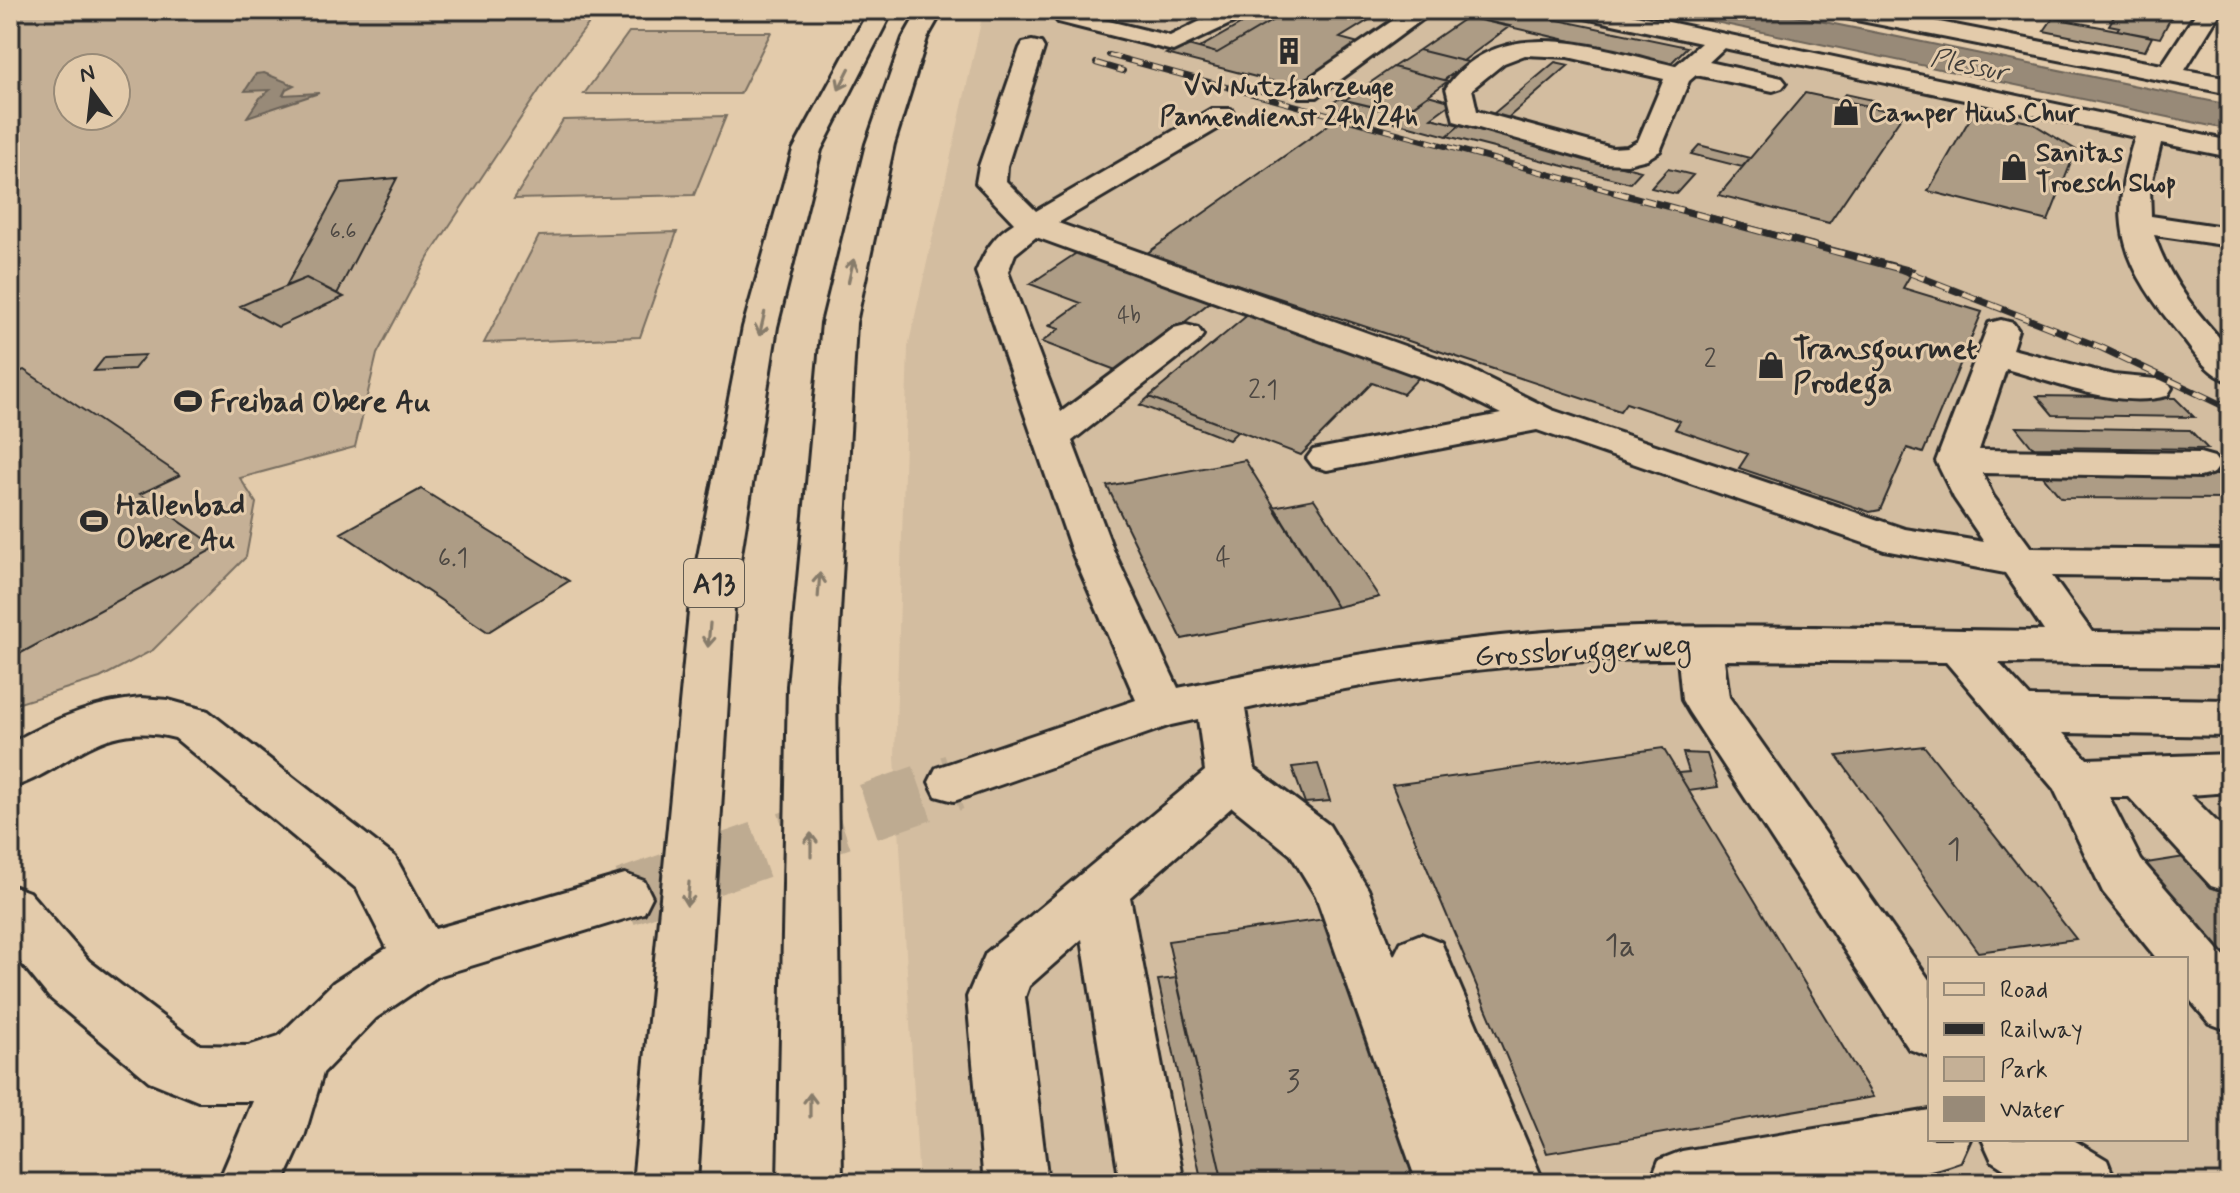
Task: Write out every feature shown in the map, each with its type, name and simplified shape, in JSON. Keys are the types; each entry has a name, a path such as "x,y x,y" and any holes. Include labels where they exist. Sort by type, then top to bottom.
{"main road":[{"name":"A13","path":"665,1183 713,592 760,327 807,150 881,10"},
{"path":"810,1183 812,686 839,323 880,144 915,38 931,10"},
{"path":"1076,10 1066,17 1173,44 1241,10"},
{"path":"1308,91 1423,10"},
{"path":"1579,10 2230,149"},
{"path":"1841,10 2230,86"},
{"path":"2171,74 2207,10"},
{"path":"1719,40 1685,70 1650,145 1643,151 1612,157 1464,115 1459,88 1508,51 1534,47 1557,48 1685,70 1773,83"},
{"path":"1032,48 993,166 991,183 1033,225 1428,367 1539,418 1899,541 2019,562 2230,564"},
{"path":"1164,709 1093,552 992,272 1000,252 1013,237 1221,115"},
{"path":"2150,133 2139,170 2134,205 2142,244 2168,296 2199,338 2230,370"},
{"path":"2136,223 2230,237"},
{"path":"1053,437 1186,335"},
{"path":"2079,647 1974,498 1956,461 1997,343 2112,386 2154,388"},
{"path":"1327,458 1539,418"},
{"path":"1956,461 2200,465"},
{"name":"Grossbruggerweg","path":"954,782 1164,709 1387,666 1508,651 1639,643 2230,649"},
{"path":"1699,643 1706,700 1928,1027"},
{"path":"1958,646 2074,778 2122,876 2230,1005"},
{"path":"1219,697 1231,778 1310,840 1341,889 1449,1183"},
{"path":"2017,714 2230,718"},
{"path":"10,769 38,749 84,728 122,719 159,716 191,724 376,873 421,957"},
{"path":"2074,778 2230,773"},
{"path":"1016,1183 996,997 1006,971 1231,778"},
{"path":"2142,778 2230,870"},
{"path":"1101,888 1152,1183"},
{"path":"250,1183 272,1137 298,1058 355,1000 421,957 625,897"},
{"path":"10,908 69,979 170,1061 198,1073 248,1074 298,1058"},
{"path":"1421,959 1512,1183"},
{"path":"1682,1183 1928,1141"},
{"path":"2017,1141 2084,1183"}],"shaded area":[{"path":"987,10 1575,10 2230,149 2230,1183 919,1183 895,757 908,347 981,22"}],"green space":[{"name":"Freibad Obere Au","path":"10,10 599,10 550,74 428,258 377,354 355,447 240,478 256,503 246,557 153,650 100,678 10,706"},
{"path":"629,32 771,32 740,94 584,94"},
{"path":"726,116 694,195 514,199 563,120"},
{"path":"677,232 640,337 484,343 539,236"}],"water":[{"name":"Plessur","path":"1658,10 1766,10 2230,105 2230,130"},
{"path":"264,73 294,85 286,89 283,95 319,93 247,117 260,98 270,90 245,91 256,74"}],"building":[{"path":"1266,10 1290,10 1217,53 1199,48"},
{"name":"VW Nutzfahrzeuge Pannendienst 24h/24h","path":"1290,10 1385,10 1340,38 1366,45 1299,88 1166,54 1184,44 1217,53"},
{"path":"1478,10 1510,10 1687,47 1670,64 1467,17"},
{"path":"2118,10 2173,14 2160,38 2117,30 2119,27 2109,25"},
{"path":"1467,17 1510,26 1463,61 1419,50"},
{"path":"2053,18 2152,37 2145,51 2044,31"},
{"path":"1419,50 1469,62 1444,80 1393,67"},
{"path":"1555,62 1569,65 1502,123 1487,119"},
{"path":"1393,67 1448,81 1402,114 1345,100"},
{"path":"1805,93 1903,114 1829,223 1719,195"},
{"path":"1845,94 1872,100 1868,106 1840,100"},
{"path":"1428,95 1453,102 1431,118 1460,125 1447,136 1391,121"},
{"path":"1340,98 1379,108 1367,116 1328,106"},
{"path":"1975,110 2032,123 2076,150 2048,221 1928,191"},
{"path":"1338,118 1914,269 1903,288 1982,312 1923,453 1907,448 1880,510 1870,512 1739,468 1748,454 1675,429 1680,421 1626,403 1620,411 1146,254"},
{"path":"1460,125 1641,171 1630,183 1447,136"},
{"path":"1699,145 1750,158 1742,167 1691,154"},
{"path":"1668,169 1693,175 1676,194 1651,188"},
{"path":"397,178 337,294 306,278 286,286 342,183"},
{"path":"1078,252 1214,299 1121,372 1042,342 1059,329 1049,326 1081,303 1030,284"},
{"path":"306,278 344,297 278,327 240,306"},
{"path":"1250,313 1425,371 1403,394 1372,383 1301,455 1149,397"},
{"path":"145,355 134,369 94,371 105,357"},
{"name":"Hallenbad Obere Au","path":"24,370 180,475 140,494 217,547 10,659 10,375"},
{"path":"2037,396 2175,398 2194,417 2053,415"},
{"path":"1149,397 1238,431 1229,440 1140,405"},
{"path":"2016,427 2190,430 2208,449 2032,447"},
{"path":"1245,460 1337,607 1182,639 1107,486"},
{"path":"2042,475 2221,475 2230,484 2230,499 2061,498"},
{"path":"421,489 569,581 488,632 341,533"},
{"path":"1314,499 1379,597 1337,607 1273,507"},
{"path":"1924,746 2076,939 1978,952 1837,756"},
{"path":"1663,748 1873,1097 1547,1153 1392,785"},
{"path":"1683,753 1707,754 1718,787 1689,791 1678,773 1689,772"},
{"path":"1318,764 1330,801 1305,803 1292,767"},
{"path":"2197,855 2230,890 2230,974 2134,865"},
{"path":"1332,918 1421,1183 1223,1183 1168,941"},
{"path":"1176,978 1223,1183 1202,1183 1158,980"}],"tunnel":[{"path":"625,897 954,782"}],"railway":[{"path":"1109,55 1622,194"},
{"path":"1096,63 1123,71"},
{"path":"1614,192 1900,269 2102,348 2230,409"}],"place":[{"name":"VW Nutzfahrzeuge Pannendienst 24h/24h","path":"1289,51"},
{"name":"Camper Huus Chur","path":"1846,112"},
{"name":"Sanitas Troesch Shop","path":"2014,167"},
{"name":"Transgourmet Prodega","path":"1771,365"},
{"name":"Freibad Obere Au","path":"188,401"},
{"name":"Hallenbad Obere Au","path":"94,521"}]}
